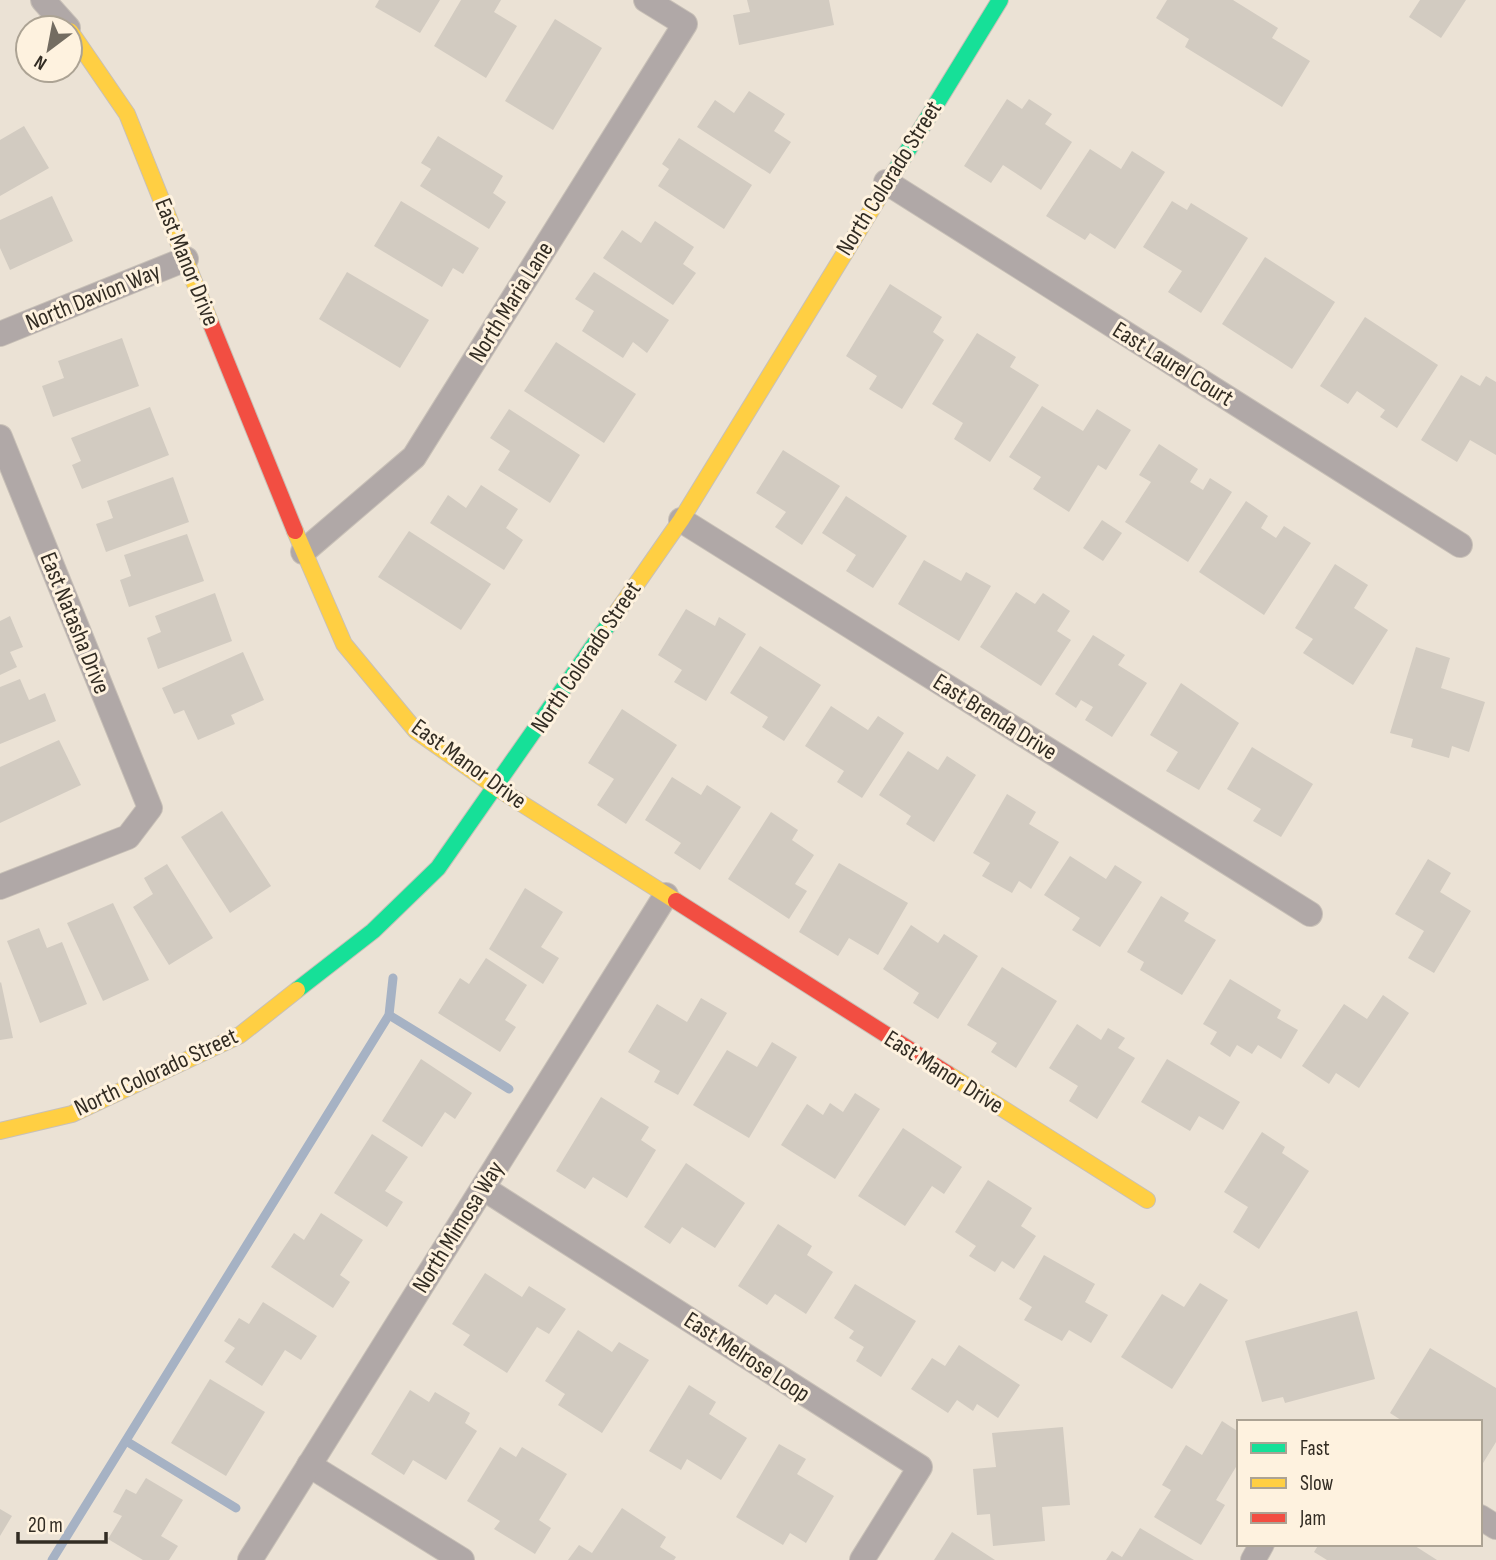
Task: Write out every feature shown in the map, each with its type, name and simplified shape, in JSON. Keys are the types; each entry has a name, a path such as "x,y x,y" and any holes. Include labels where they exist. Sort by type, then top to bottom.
{"street":[{"name":"East Manor Drive","path":"43,0 56,14"},
{"name":"North Maria Lane","path":"303,552 414,457 685,24 646,0"},
{"name":"North Colorado Street","path":"0,1130 72,1114 240,1035 373,931 438,868 497,788 681,520 1000,0"},
{"name":"East Manor Drive","path":"84,51 128,114 303,552 344,644 416,731 497,788 1147,1200"},
{"name":"East Laurel Court","path":"886,182 1460,545"},
{"name":"North Davion Way","path":"0,334 186,260"},
{"name":"East Natasha Drive","path":"0,437 150,808 128,836 0,887"},
{"name":"East Brenda Drive","path":"681,520 1310,914"},
{"name":"North Mimosa Way","path":"250,1560 666,895"},
{"name":"East Melrose Loop","path":"483,1188 920,1467 862,1560"},
{"path":"309,1465 462,1560"}],"building":[{"path":"379,0 440,0 420,33 375,7"},
{"path":"461,0 501,0 494,12 517,26 486,78 434,46"},
{"path":"747,0 829,0 834,25 739,45 733,15 750,12"},
{"path":"1167,0 1233,0 1278,28 1272,38 1310,61 1282,107 1185,47 1189,39 1156,18"},
{"path":"1420,0 1466,0 1441,38 1409,17"},
{"path":"555,19 602,48 553,130 505,101"},
{"path":"749,91 785,114 774,131 791,142 770,174 697,127 715,100 734,113"},
{"path":"1007,99 1022,109 1029,99 1052,114 1045,124 1072,142 1041,190 1003,165 991,183 964,166"},
{"path":"24,126 49,168 0,196 0,140"},
{"path":"438,136 503,176 493,193 506,202 489,229 420,186 431,169 421,163"},
{"path":"679,138 752,185 724,229 658,186 669,169 662,164"},
{"path":"1090,149 1121,169 1132,151 1165,172 1115,249 1090,233 1085,240 1046,216"},
{"path":"52,196 73,241 10,270 0,248 0,220"},
{"path":"401,201 479,248 463,274 453,268 442,287 374,246"},
{"path":"1172,201 1187,210 1191,203 1248,238 1201,313 1168,292 1182,271 1143,247"},
{"path":"655,221 694,247 683,264 696,273 673,305 603,258 622,230 641,243"},
{"path":"1265,257 1335,302 1292,369 1222,324"},
{"path":"347,272 429,320 400,368 319,319"},
{"path":"594,272 669,320 647,353 633,342 623,358 582,331 594,311 575,299"},
{"path":"890,284 942,317 933,332 944,340 902,409 869,389 877,376 846,356"},
{"path":"1365,317 1438,365 1397,428 1380,417 1385,410 1357,391 1348,404 1320,386"},
{"path":"977,333 1016,357 1010,367 1039,385 990,462 954,439 963,423 932,404"},
{"path":"122,338 139,386 53,417 42,386 64,378 58,361"},
{"path":"556,342 636,394 604,443 524,391"},
{"path":"1461,375 1480,386 1486,376 1496,382 1496,455 1470,440 1457,462 1421,440"},
{"path":"1042,406 1083,431 1097,409 1131,430 1106,470 1098,465 1069,512 1033,489 1041,477 1009,457"},
{"path":"150,407 169,455 82,489 72,465 81,461 71,438"},
{"path":"509,409 580,455 550,503 498,470 510,451 490,438"},
{"path":"1159,444 1198,469 1190,482 1203,490 1210,478 1232,492 1188,562 1125,522 1151,482 1139,475"},
{"path":"783,450 840,486 802,545 775,527 786,512 756,493"},
{"path":"173,477 189,522 106,552 96,524 113,518 107,501"},
{"path":"481,485 518,509 506,528 523,540 504,570 430,523 448,495 466,508"},
{"path":"846,496 907,536 873,588 846,571 856,555 822,533"},
{"path":"1246,501 1268,516 1261,528 1276,538 1284,526 1311,543 1264,615 1199,572"},
{"path":"1102,520 1122,533 1103,561 1083,548"},
{"path":"409,531 491,584 461,630 378,577"},
{"path":"187,534 204,581 129,607 120,580 131,576 124,555"},
{"path":"924,560 961,581 966,572 991,586 959,641 898,604"},
{"path":"1335,564 1368,585 1354,608 1388,630 1353,685 1303,653 1313,639 1295,628"},
{"path":"1016,592 1035,604 1043,593 1070,611 1057,631 1071,640 1041,686 980,647"},
{"path":"215,593 232,641 158,669 147,638 161,632 155,616"},
{"path":"686,609 715,626 719,617 746,634 706,701 674,682 682,670 658,655"},
{"path":"10,616 23,647 10,652 17,667 0,675 0,621"},
{"path":"1093,635 1125,655 1118,665 1147,683 1112,737 1085,720 1093,707 1081,700 1076,708 1055,694"},
{"path":"760,646 821,685 784,741 762,727 768,717 730,693"},
{"path":"1416,647 1450,658 1441,688 1485,702 1469,752 1452,746 1449,758 1411,747 1413,739 1390,733"},
{"path":"243,652 264,700 231,715 235,724 198,740 184,710 174,714 162,688"},
{"path":"20,679 29,700 45,693 56,721 0,744 0,687"},
{"path":"1181,683 1239,723 1199,790 1166,771 1178,752 1150,735"},
{"path":"831,706 868,730 878,716 904,733 862,798 837,782 844,771 805,746"},
{"path":"622,709 677,745 626,824 597,805 614,779 588,763"},
{"path":"59,740 81,785 0,823 0,767"},
{"path":"1252,747 1313,784 1281,837 1253,821 1261,809 1227,789"},
{"path":"908,751 938,770 947,756 976,775 934,842 906,824 911,816 879,795"},
{"path":"672,777 701,795 707,785 741,807 700,870 674,853 681,843 645,820"},
{"path":"1007,794 1036,812 1029,824 1059,842 1031,889 1019,881 1012,893 982,876 990,863 973,853"},
{"path":"222,811 271,886 230,913 181,837"},
{"path":"771,812 798,830 792,840 814,855 795,884 807,891 789,919 728,879"},
{"path":"1070,856 1106,879 1115,865 1142,882 1100,947 1072,930 1080,918 1044,895"},
{"path":"1428,859 1451,873 1440,892 1471,911 1434,973 1408,958 1424,931 1395,914"},
{"path":"839,863 908,903 878,955 849,938 838,956 799,932"},
{"path":"167,864 213,938 169,965 133,907 153,894 144,878"},
{"path":"525,888 563,912 541,947 559,958 543,984 489,949"},
{"path":"1161,896 1189,913 1184,921 1216,940 1182,995 1140,970 1144,962 1127,952"},
{"path":"113,903 149,980 103,1001 67,923"},
{"path":"911,925 938,943 944,934 978,956 938,1019 913,1003 919,993 883,969"},
{"path":"39,928 47,948 62,942 87,1004 40,1023 7,941"},
{"path":"486,958 527,985 505,1020 516,1027 500,1052 438,1013 460,978 469,984"},
{"path":"1002,967 1057,1001 1016,1068 991,1052 997,1043 967,1025"},
{"path":"1230,979 1281,1010 1277,1018 1298,1030 1281,1059 1258,1045 1252,1054 1237,1045 1230,1057 1210,1044 1217,1032 1203,1024"},
{"path":"0,983 13,1038 0,1040"},
{"path":"1383,995 1409,1013 1359,1088 1336,1073 1329,1084 1302,1066 1344,1004 1367,1019"},
{"path":"701,998 727,1013 678,1095 654,1082 660,1071 628,1052 657,1004 687,1022"},
{"path":"1077,1024 1101,1040 1108,1028 1125,1038 1118,1048 1135,1058 1097,1119 1069,1101 1078,1086 1049,1068"},
{"path":"772,1042 797,1057 749,1138 693,1105 727,1050 757,1067"},
{"path":"421,1059 472,1093 455,1119 445,1112 422,1147 382,1121"},
{"path":"1167,1059 1240,1102 1223,1130 1199,1116 1190,1131 1141,1102"},
{"path":"855,1093 880,1109 835,1179 781,1145 807,1104 823,1115 830,1103 843,1112"},
{"path":"601,1097 649,1127 641,1140 656,1150 627,1198 593,1177 585,1189 556,1171"},
{"path":"903,1128 962,1167 944,1194 932,1186 905,1226 858,1196"},
{"path":"1262,1132 1285,1147 1282,1153 1309,1171 1259,1249 1233,1232 1248,1207 1224,1192"},
{"path":"372,1134 408,1157 385,1191 403,1202 387,1227 334,1193"},
{"path":"686,1163 745,1203 715,1248 682,1227 670,1244 644,1227"},
{"path":"988,1180 1032,1208 1021,1226 1036,1236 1014,1269 1002,1261 995,1272 969,1256 976,1246 955,1232"},
{"path":"321,1213 363,1240 340,1275 350,1282 333,1308 271,1267 294,1233 304,1240"},
{"path":"778,1224 812,1246 807,1255 833,1272 806,1314 775,1294 767,1305 738,1286"},
{"path":"1044,1255 1095,1284 1085,1302 1108,1315 1091,1343 1069,1330 1062,1341 1024,1320 1032,1307 1019,1299"},
{"path":"485,1273 522,1297 529,1286 566,1309 549,1334 537,1327 507,1373 463,1345 470,1335 452,1324"},
{"path":"1200,1283 1228,1300 1172,1389 1121,1357 1162,1294 1184,1307"},
{"path":"855,1284 916,1321 881,1377 856,1361 864,1347 849,1338 854,1331 834,1318"},
{"path":"263,1302 317,1336 301,1360 285,1350 262,1386 225,1362 235,1348 224,1341 239,1318 249,1324"},
{"path":"1357,1311 1375,1379 1285,1403 1283,1397 1262,1402 1245,1341"},
{"path":"578,1330 612,1352 619,1342 649,1360 602,1433 558,1405 565,1394 545,1381"},
{"path":"959,1345 1020,1385 998,1418 977,1404 973,1411 957,1400 948,1413 911,1389 932,1358 945,1366"},
{"path":"1430,1348 1496,1388 1496,1442 1482,1465 1482,1420 1401,1420 1390,1413"},
{"path":"210,1379 265,1412 226,1476 171,1443"},
{"path":"689,1385 716,1402 709,1414 747,1438 721,1480 687,1459 681,1470 649,1451"},
{"path":"410,1390 429,1402 435,1392 470,1413 465,1423 477,1431 446,1480 413,1460 404,1475 371,1454"},
{"path":"1222,1421 1237,1431 1237,1465 1216,1500 1225,1505 1201,1545 1154,1517 1171,1490 1162,1485 1186,1445 1202,1455"},
{"path":"1063,1427 1070,1505 1042,1507 1045,1541 993,1546 990,1514 977,1515 973,1469 996,1467 992,1433"},
{"path":"779,1444 806,1459 797,1474 834,1496 806,1543 790,1533 783,1545 736,1517"},
{"path":"500,1447 516,1457 522,1447 567,1474 539,1520 551,1528 535,1554 494,1529 500,1521 467,1501"},
{"path":"146,1478 183,1500 161,1536 178,1546 169,1560 143,1560 108,1539 122,1516 113,1512 126,1489 136,1494"},
{"path":"622,1508 666,1537 660,1547 676,1557 674,1560 568,1560 579,1545 592,1553"},
{"path":"0,1509 12,1516 0,1536"},
{"path":"1140,1528 1194,1560 1106,1560 1112,1551 1122,1557"},
{"path":"952,1532 995,1560 934,1560"},
{"path":"1318,1546 1415,1546 1437,1560 1327,1560 1314,1552"}],"waterway":[{"path":"52,1560 389,1015 393,978"},
{"path":"389,1015 509,1089"},
{"path":"126,1441 236,1508"}],"traffic: fast":[{"path":"889,181 1000,0"},
{"path":"297,990 373,931 438,868 610,622"}],"traffic: slow":[{"path":"84,51 127,114 211,324"},
{"path":"610,622 681,520 889,181"},
{"path":"295,531 344,644 416,731 497,788 676,901"},
{"path":"0,1131 72,1114 240,1035 297,990"},
{"path":"948,1074 1147,1200"}],"traffic: jam":[{"path":"211,324 295,531"},
{"path":"676,901 948,1074"}]}
